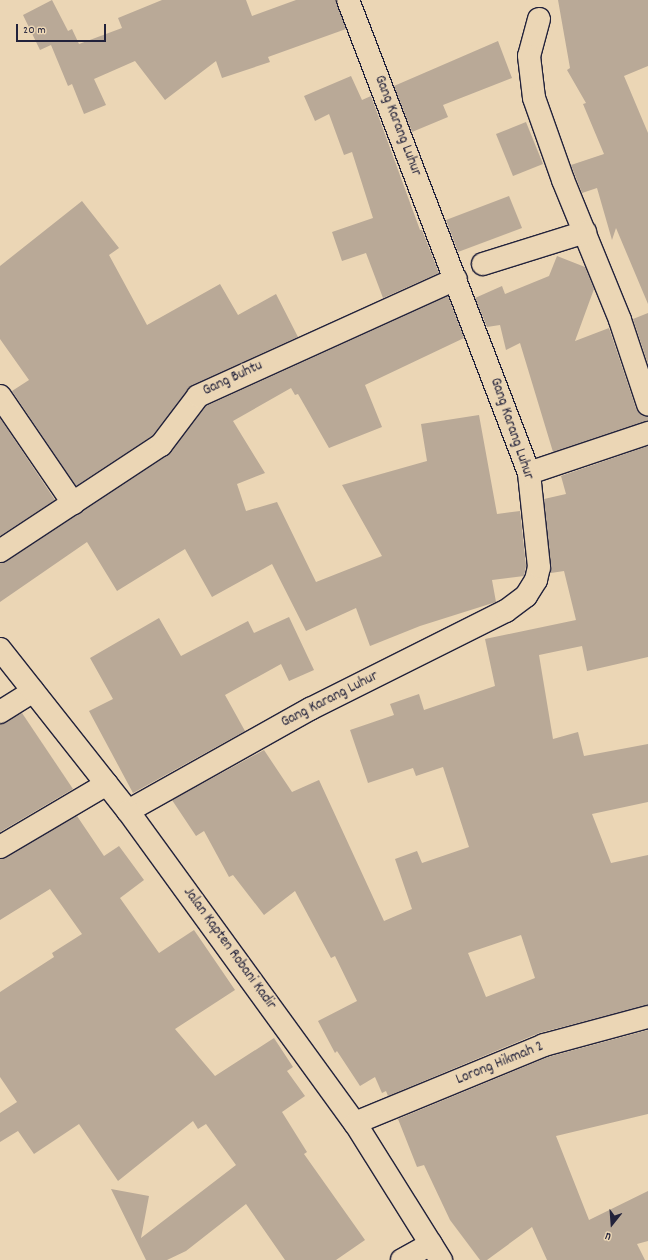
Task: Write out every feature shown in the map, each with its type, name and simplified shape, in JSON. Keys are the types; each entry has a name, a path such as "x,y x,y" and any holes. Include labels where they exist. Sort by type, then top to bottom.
{"street":[{"name":"Gang Karang Luhur","path":"128,811 310,709 506,611 526,596 536,580 539,567 529,473 348,0"},
{"path":"539,19 529,56 534,98 563,180 620,320 648,404"},
{"path":"483,264 585,232"},
{"name":"Gang Buhtu","path":"0,551 161,444 198,396 456,279"},
{"path":"0,396 73,503"},
{"path":"529,473 648,433"},
{"name":"Jalan Kapten Robani Kadir","path":"0,649 128,811 355,1123 436,1252"},
{"path":"0,712 33,691"},
{"path":"0,847 107,784"},
{"name":"Lorong Hikmah 2","path":"355,1123 544,1045 648,1017"},
{"path":"402,1260 436,1252"}],"building":[{"path":"52,0 68,31 72,29 79,44 122,28 118,18 162,0 246,0 252,16 296,0 336,0 346,29 268,57 270,62 222,78 216,61 165,100 135,61 94,79 106,105 84,114 72,84 68,86 51,45 40,50 23,15"},
{"path":"558,0 648,0 648,66 624,76 648,133 648,304 616,228 612,240 597,188 582,193 571,165 604,154 583,104 586,103 567,70 570,68"},
{"path":"498,41 512,78 443,105 448,117 412,132 394,86"},
{"path":"351,76 362,100 371,96 420,230 422,230 439,273 383,298 366,253 342,261 332,232 373,218 352,152 344,155 329,114 315,121 304,96"},
{"path":"526,122 543,164 513,176 496,134"},
{"path":"509,196 522,228 458,252 446,220"},
{"path":"82,201 119,248 109,255 147,325 220,284 238,315 276,294 298,337 193,385 152,436 76,486 12,391 29,380 0,339 0,266"},
{"path":"557,256 585,267 594,289 575,341 609,328 636,408 640,414 648,416 648,421 553,452 520,343 506,350 500,325 487,327 475,298 502,286 505,294 549,276"},
{"path":"448,296 464,338 365,385 382,427 329,448 298,394 295,395 291,388 233,421 265,473 237,484 246,511 277,502 316,582 382,556 342,485 427,461 421,424 479,415 497,514 520,511 526,566 524,576 492,580 496,602 420,626 370,646 356,608 306,631 272,564 212,597 185,549 117,591 87,542 0,602 0,563 7,561 168,455 206,406"},
{"path":"648,313 648,364 633,319"},
{"path":"0,418 55,500 0,536"},
{"path":"648,446 648,657 587,671 582,646 539,655 553,739 578,732 584,756 648,744 648,802 592,814 611,863 648,855 648,1005 539,1033 388,1096 386,1091 382,1093 375,1077 360,1086 337,1051 335,1053 318,1021 357,1001 335,956 331,958 295,891 264,915 233,875 229,877 204,831 196,836 172,800 264,750 292,792 319,780 384,921 412,909 395,859 417,851 422,863 469,847 443,767 416,776 413,768 368,783 350,730 394,715 390,704 419,694 424,710 495,686 485,639 576,620 564,571 551,573 544,499 566,494 561,476","holes":["521,935 535,978 486,997 468,953"]},
{"path":"289,617 314,670 289,681 281,664 225,695 245,731 133,793 89,711 113,699 90,658 159,618 181,656 248,621 254,633"},
{"path":"22,713 73,789 0,832 0,724"},
{"path":"77,816 104,856 119,846 144,880 120,898 159,953 194,930 235,990 175,1029 215,1076 274,1038 293,1067 287,1071 305,1096 282,1112 307,1152 304,1154 365,1240 336,1260 285,1260 246,1204 186,1251 167,1260 146,1260 111,1189 149,1196 141,1238 236,1165 206,1124 198,1129 193,1121 118,1181 79,1124 34,1154 18,1131 0,1142 0,1113 17,1102 0,1077 0,992 54,957 52,953 82,934 50,889 0,920 0,859"},
{"path":"648,1030 648,1114 556,1136 589,1220 648,1191 648,1241 637,1244 645,1260 547,1260 532,1227 487,1260 480,1260 450,1220 424,1165 417,1167 398,1119 548,1057"}]}
